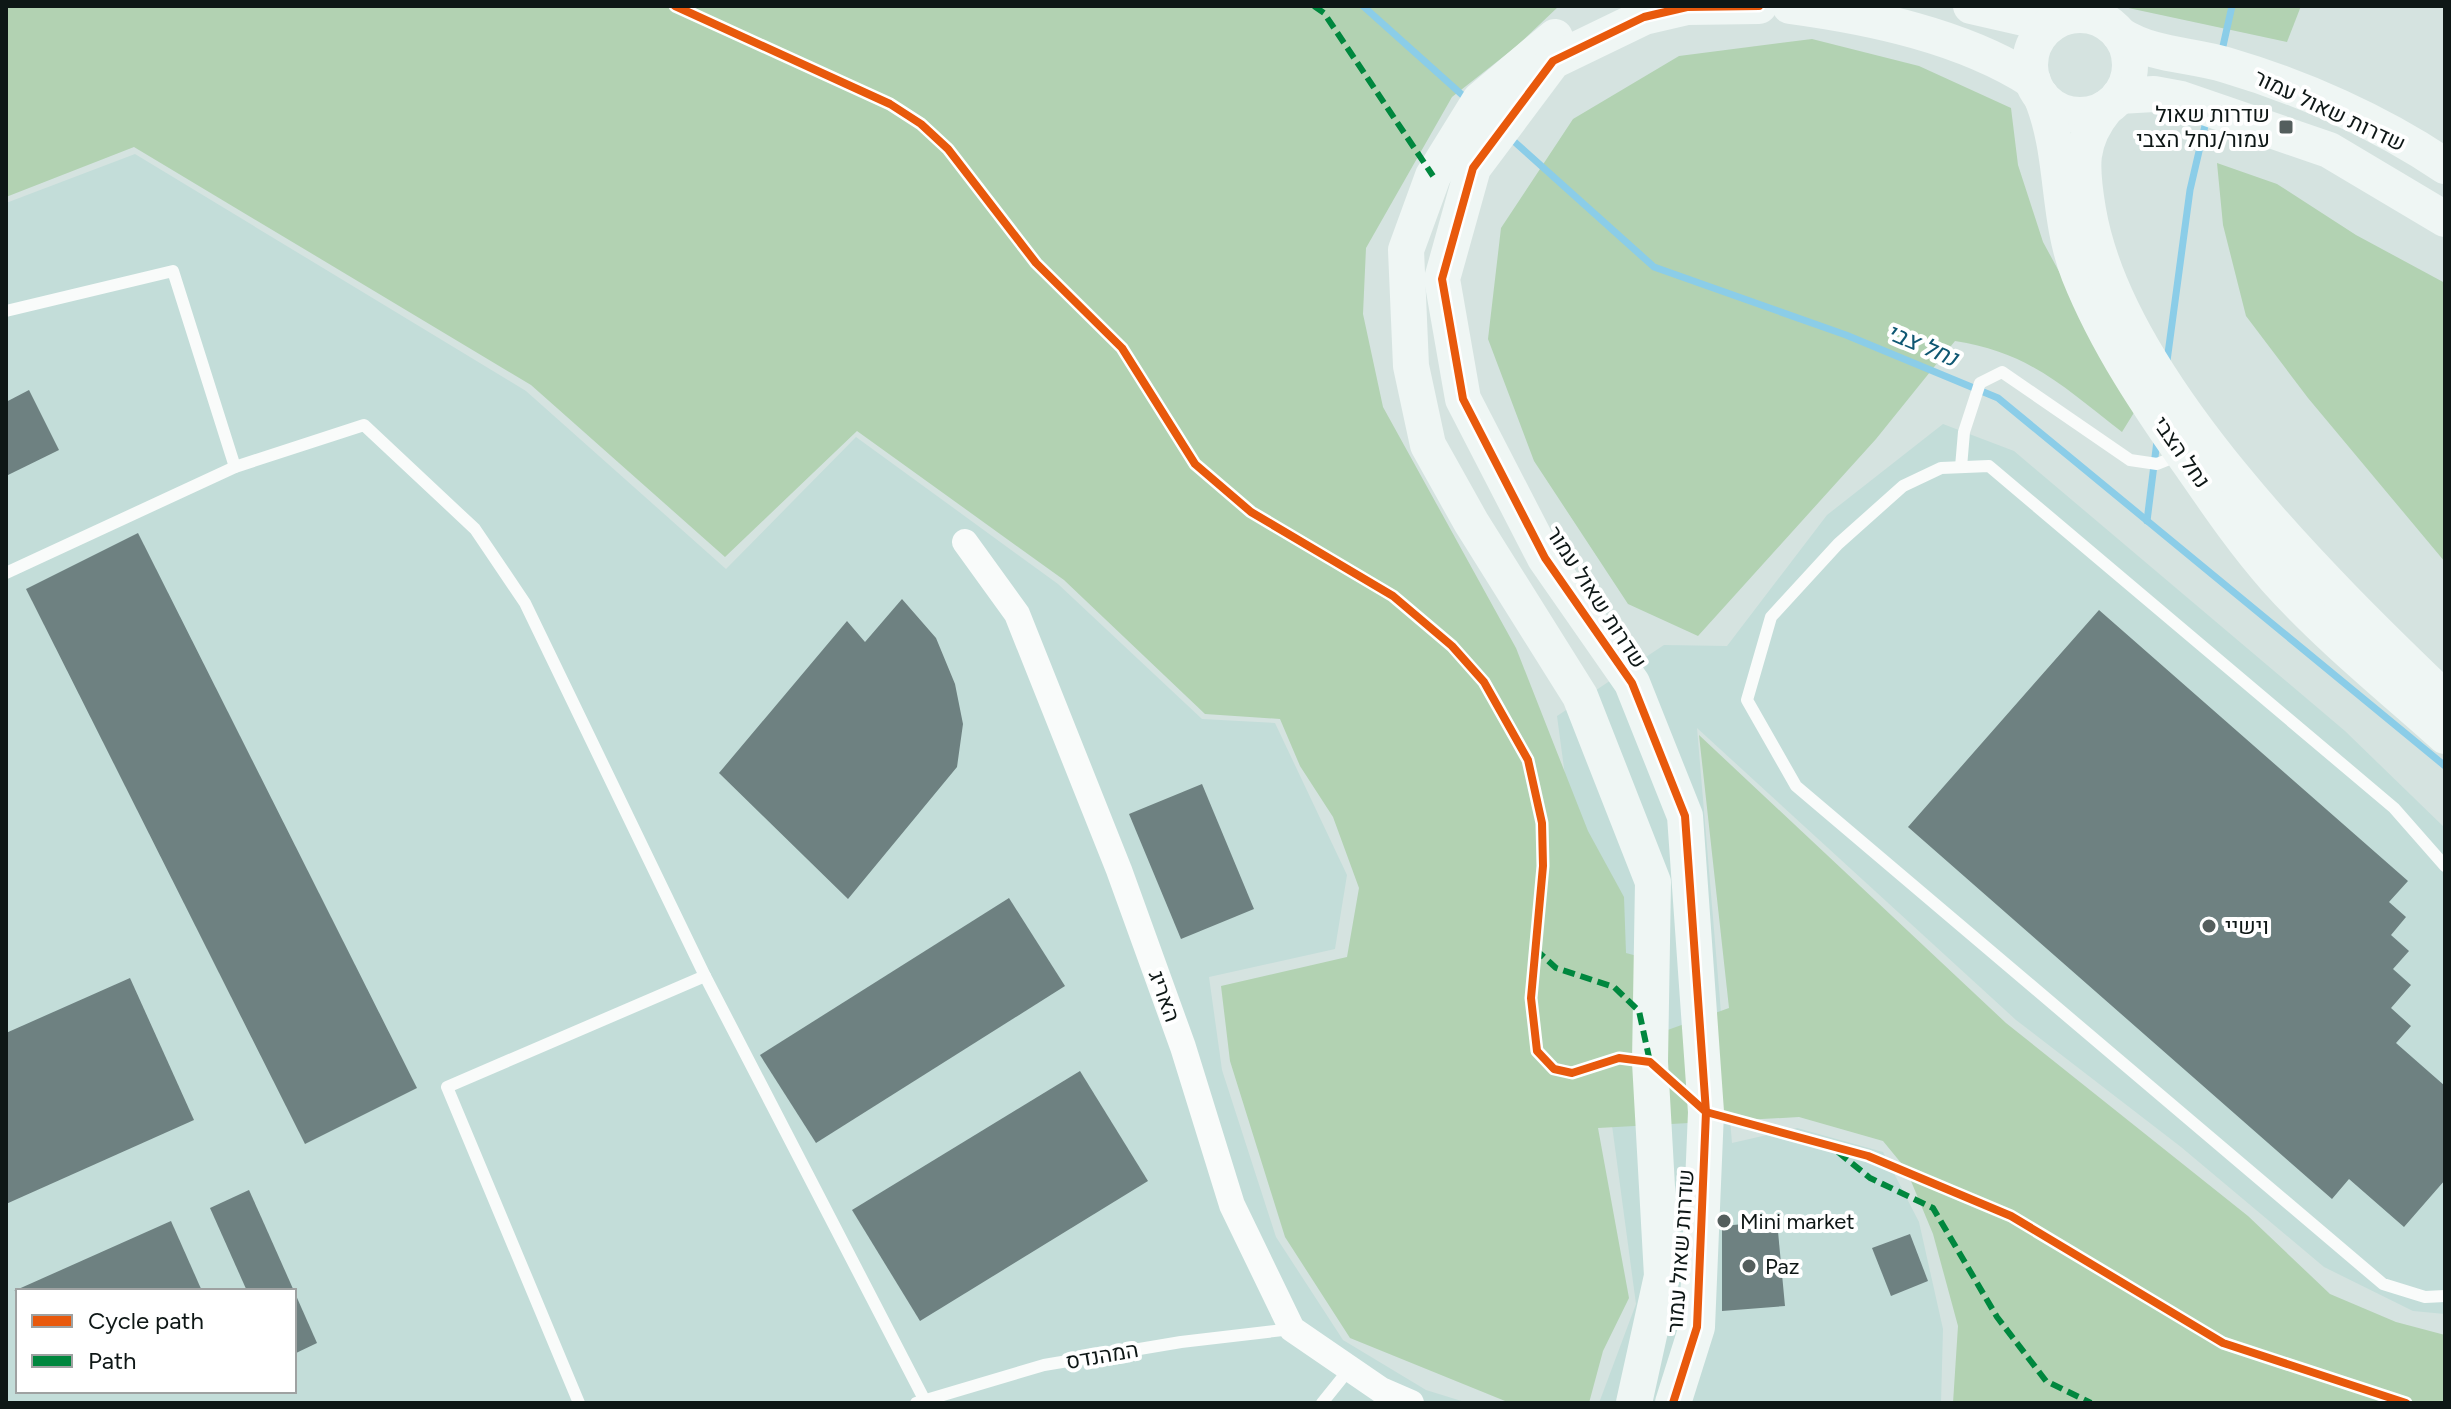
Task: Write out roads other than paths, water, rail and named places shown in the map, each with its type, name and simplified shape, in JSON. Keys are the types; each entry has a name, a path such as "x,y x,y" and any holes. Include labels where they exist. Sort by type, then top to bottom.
{"street":[{"name":"שדרות שאול עמור","path":"1613,6 1546,42 1480,100 1433,176 1406,250 1411,366 1428,445 1471,522 1580,696 1653,882 1650,1062 1662,1276 1634,1403"},
{"name":"שדרות שאול עמור","path":"1673,1403 1697,1327 1706,1112 1685,816 1632,683 1545,558 1463,399 1442,279 1473,168 1553,61 1644,17 1687,7 1759,6"},
{"path":"1790,6 1897,28 1973,50 2037,89 2054,108 2072,115 2090,114 2113,102 2130,67 2128,50 2120,35 2107,23 2088,15 2028,19 1971,6"},
{"path":"2037,89 2030,64 2041,33 2054,22 2070,16"},
{"name":"שדרות שאול עמור","path":"2120,35 2150,51 2222,64 2281,82 2345,112 2445,166"},
{"name":"נחל הצבי","path":"2037,89 2051,120 2066,236 2078,271 2123,363 2193,445 2261,508 2347,604 2445,699"},
{"name":"שדרות שאול עמור","path":"2113,102 2154,94 2181,99 2274,130 2329,150 2445,219"},
{"name":"נחל הצבי","path":"2113,102 2091,126 2084,142 2083,165 2091,229 2119,302 2193,445 2243,540 2278,581 2445,736"},
{"name":"האריג","path":"965,542 1017,614 1125,884 1183,1047 1232,1205 1292,1329"},
{"path":"1292,1329 1381,1390 1411,1403"}],"lane":[{"path":"6,311 173,271 235,467"},
{"path":"1961,467 1964,432 1980,383 2002,372 2130,460 2157,464 2193,445"},
{"path":"6,573 235,467 364,425 475,529 525,603 705,976 920,1401"},
{"path":"2445,866 2394,808 1989,466 1941,468 1903,486 1838,544 1771,617 1747,700 1796,786 2383,1284 2425,1297 2445,1296"},
{"path":"579,1403 447,1087 705,976"},
{"name":"המהנדס","path":"920,1401 1044,1365 1181,1342 1292,1329"},
{"path":"1322,1403 1351,1367"}],"waterway":[{"name":"נחל צבי","path":"1363,6 1469,101"},
{"path":"2221,55 2232,6"},
{"path":"2167,361 2190,190 2207,117"},
{"name":"נחל צבי","path":"1508,136 1654,267 1846,335 1998,398 2445,766"},
{"path":"2147,521 2157,441"}],"place":[{"name":"שדרות שאול עמור/נחל הצבי","path":"2286,127"},
{"name":"וישיי","path":"2209,926"},
{"name":"Mini market","path":"1724,1221"},
{"name":"Paz","path":"1749,1266"}]}
